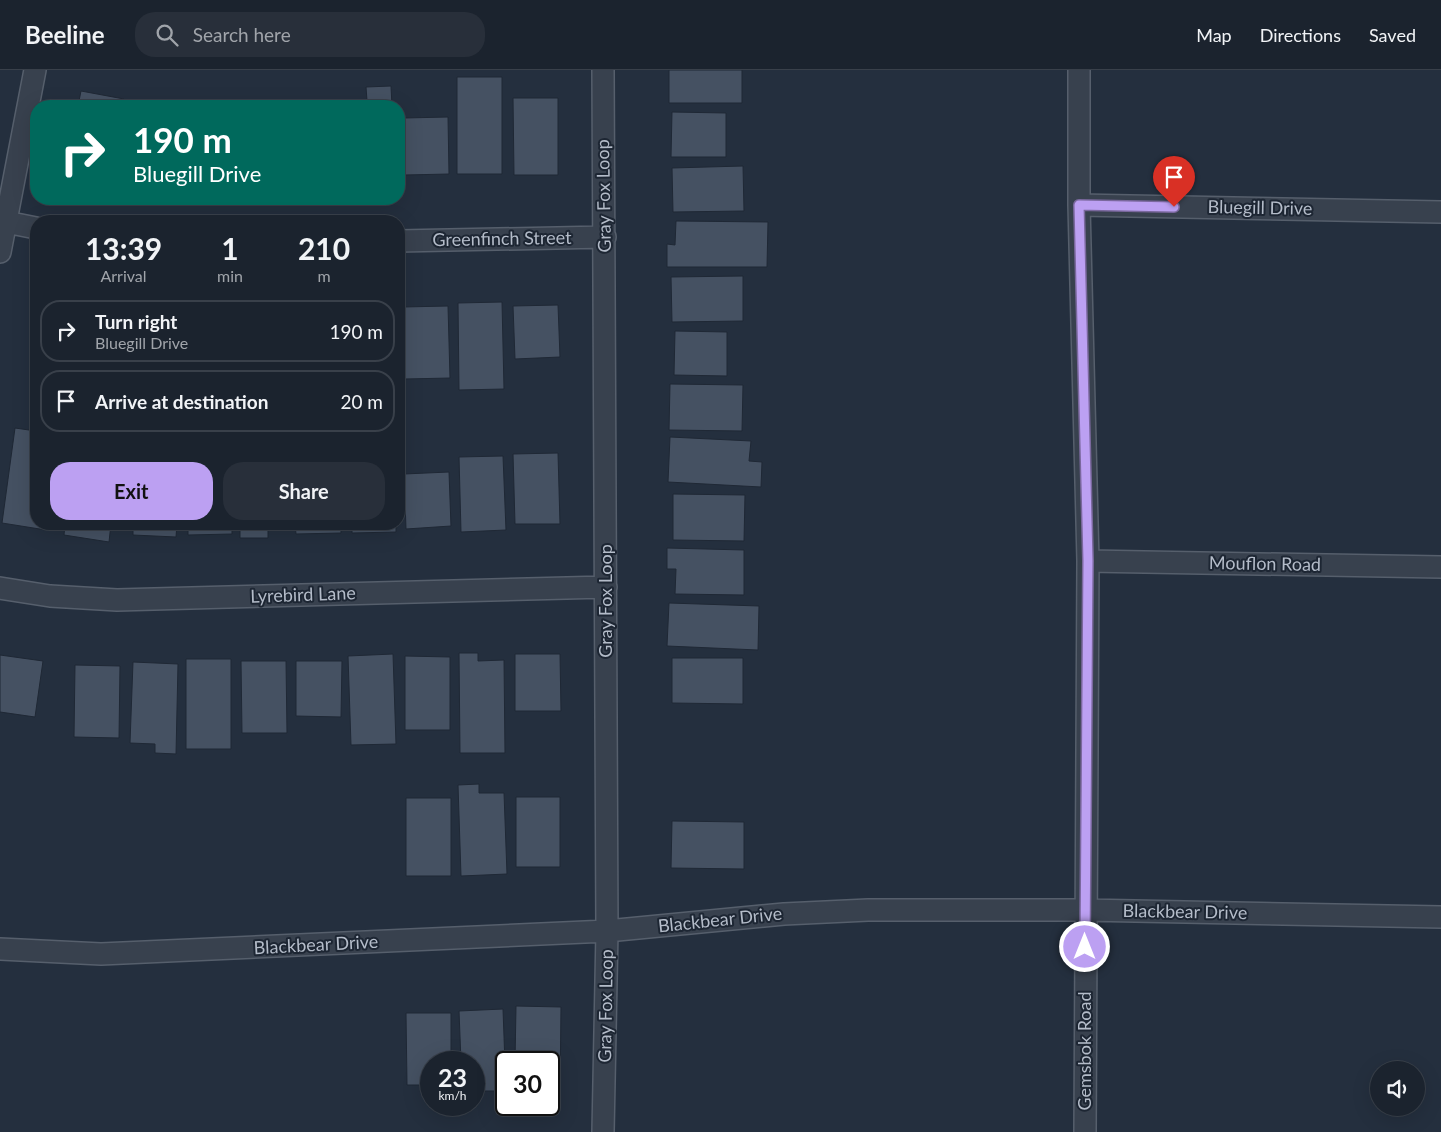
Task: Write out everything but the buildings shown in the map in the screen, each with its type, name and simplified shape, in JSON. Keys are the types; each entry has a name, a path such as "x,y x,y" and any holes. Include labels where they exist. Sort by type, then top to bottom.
{"street":[{"path":"0,252 35,70"},
{"name":"Gray Fox Loop","path":"603,70 607,931 603,1132"},
{"name":"Gemsbok Road","path":"1079,70 1079,205 1088,561 1084,1132"},
{"name":"Bluegill Drive","path":"1079,205 1441,212"},
{"path":"6,222 30,227"},
{"name":"Greenfinch Street","path":"405,241 605,236"},
{"name":"Mouflon Road","path":"1088,561 1441,567"},
{"name":"Lyrebird Lane","path":"0,588 50,596 117,600 606,587"},
{"name":"Blackbear Drive","path":"0,949 101,954 607,931 784,914 868,910 1085,910 1441,917"}],"route":[{"path":"1085,947 1088,561 1079,205 1174,207"}]}
